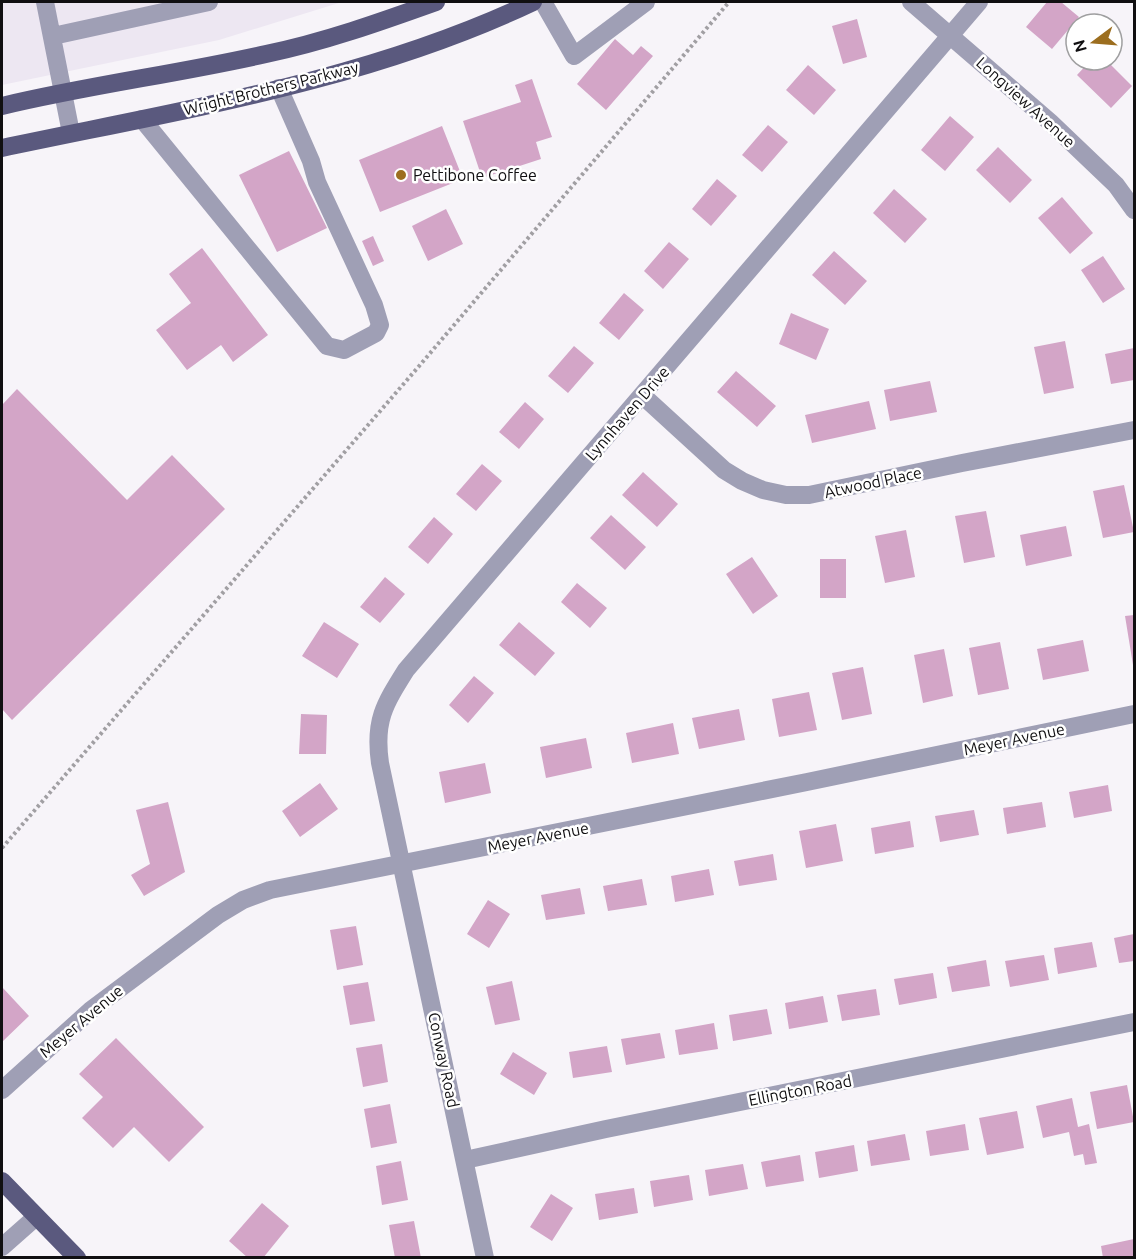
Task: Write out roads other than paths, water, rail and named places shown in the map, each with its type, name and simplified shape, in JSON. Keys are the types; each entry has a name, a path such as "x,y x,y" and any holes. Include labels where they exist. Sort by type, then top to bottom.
{"main road":[{"name":"Wright Brothers Parkway","path":"2,106 64,91 267,54 373,24 436,2"},
{"name":"Wright Brothers Parkway","path":"2,148 279,88 411,50 488,23 533,2"},
{"path":"2,1181 77,1257"}],"street":[{"path":"45,2 71,133"},
{"path":"52,36 209,2"},
{"path":"543,2 574,57 646,2"},
{"name":"Longview Avenue","path":"911,2 1050,122 1116,185 1134,210"},
{"name":"Lynnhaven Drive","path":"402,863 377,742 379,722 386,702 406,670 979,2"},
{"path":"142,118 327,346 344,350 376,333 380,325 374,305 317,182 311,161 279,88"},
{"name":"Atwood Place","path":"642,395 724,470 753,486 786,495 809,495 1134,430"},
{"name":"Meyer Avenue","path":"2,1090 91,1010 218,915 243,900 270,890 807,783 1134,714"},
{"name":"Conway Road","path":"402,863 485,1257"},
{"name":"Ellington Road","path":"465,1160 606,1129 1134,1022"},
{"path":"2,1247 36,1217"}],"place":[{"name":"Pettibone Coffee","path":"401,175"}]}
